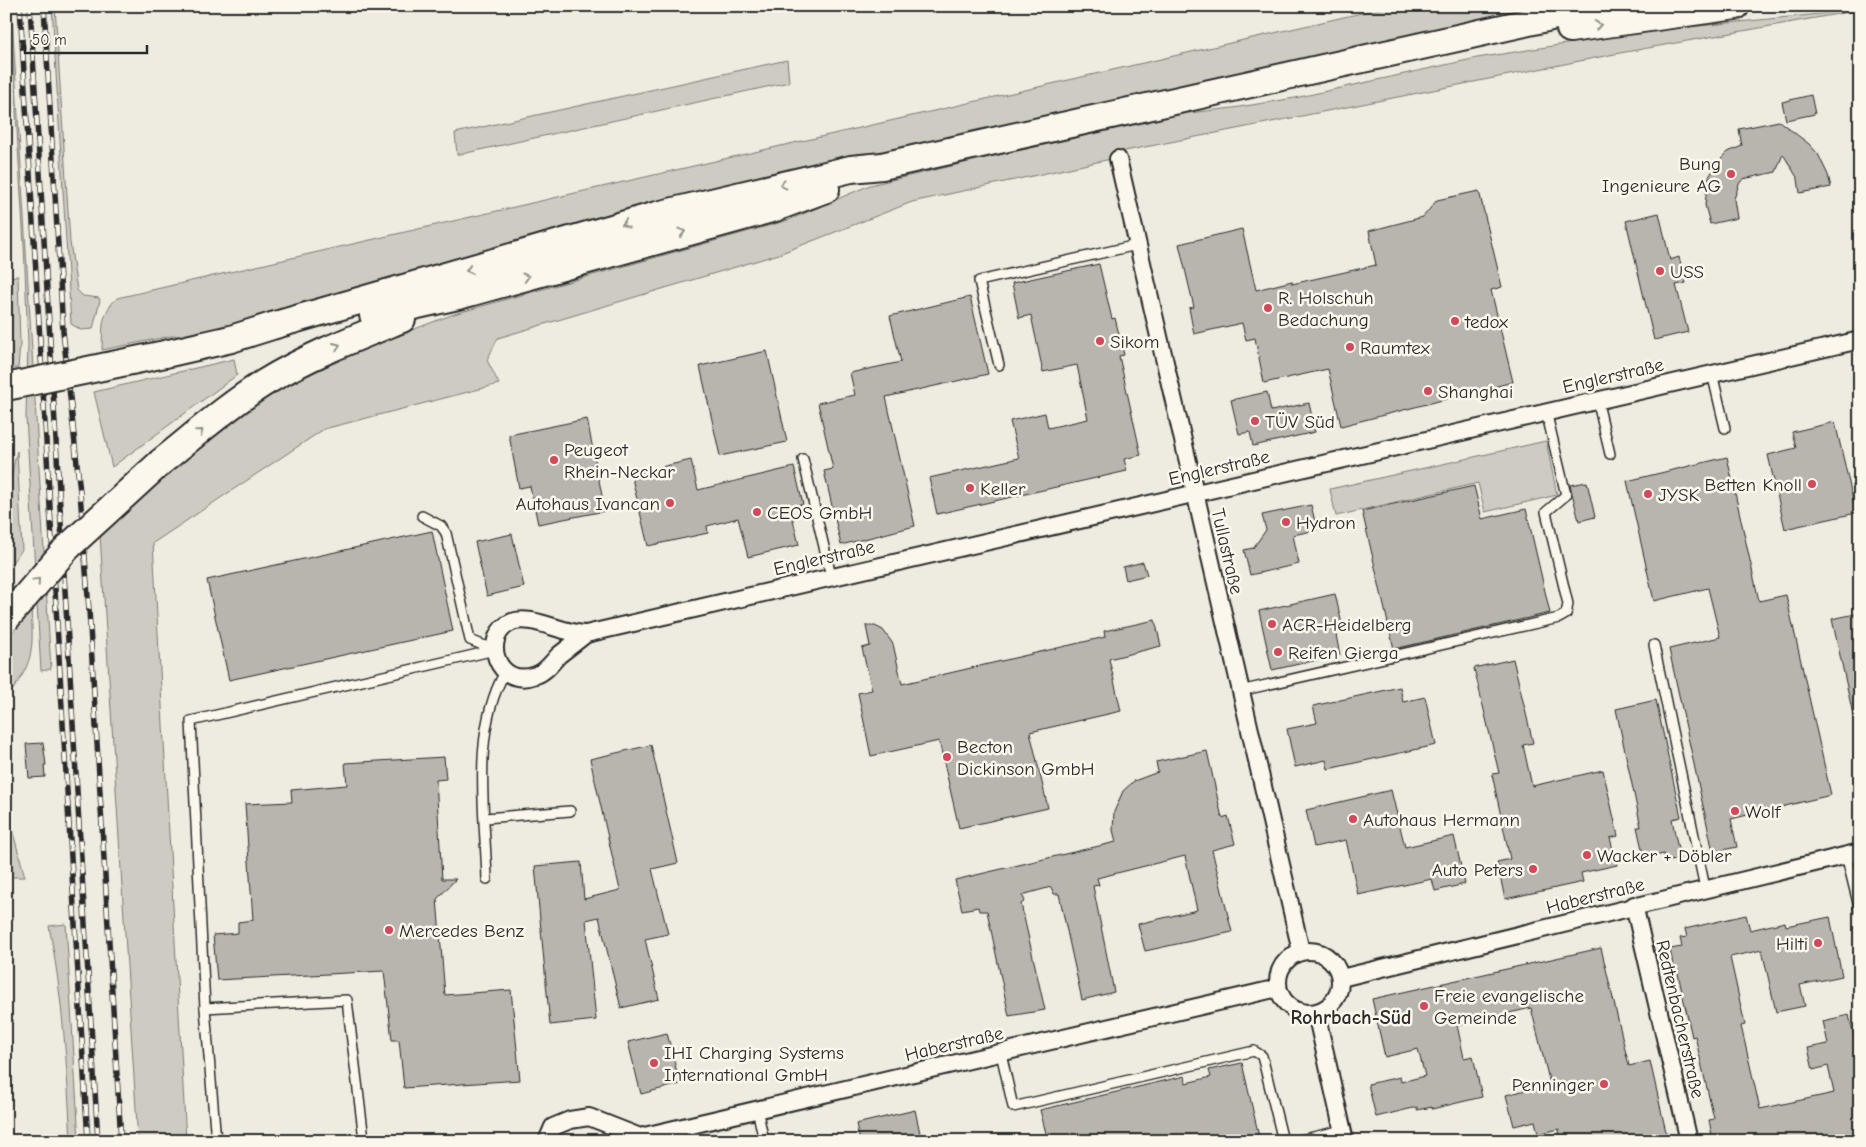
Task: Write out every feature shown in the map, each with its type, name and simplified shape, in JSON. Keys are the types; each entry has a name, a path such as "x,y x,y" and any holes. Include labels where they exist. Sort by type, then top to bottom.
{"main road":[{"path":"6,388 231,339 666,212 851,169 882,166 1600,6"},
{"path":"1515,25 1552,32 1736,6"},
{"path":"231,339 275,335 462,295 775,208 854,179 882,166"},
{"path":"6,619 67,548 162,462 230,406 299,363 462,295"}],"street":[{"name":"Tullastraße","path":"1118,160 1301,951"},
{"name":"Englerstraße","path":"495,650 502,628 512,622 525,620 568,632 586,634 1597,399 1860,340"},
{"name":"Englerstraße","path":"505,672 512,677 524,679 539,675 586,634"},
{"path":"495,650 497,660 505,672"},
{"name":"Haberstraße","path":"1340,978 1634,905 1853,854"},
{"name":"Redtenbacherstraße","path":"1634,905 1689,1141"},
{"path":"1313,950 1326,955 1336,965 1340,978 1340,990 1334,1001 1327,1008 1316,1013 1303,1013 1293,1010 1284,1002 1278,988 1278,974 1283,963 1290,956 1301,951 1313,950"},
{"name":"Haberstraße","path":"547,1141 553,1127 570,1120 589,1117 638,1139 757,1109 1278,988"},
{"path":"1316,1013 1344,1135"}],"lane":[{"path":"999,365 979,282 1137,245"},
{"path":"1712,373 1725,428"},
{"path":"1597,399 1610,454"},
{"path":"1240,691 1559,618 1566,614 1568,604 1546,512 1566,495 1546,411"},
{"path":"803,459 831,576"},
{"path":"422,516 442,526 446,533 470,640 495,650"},
{"path":"1654,645 1705,888"},
{"path":"216,1141 205,1008 191,721 495,650"},
{"path":"487,879 482,746 495,690 505,672"},
{"path":"485,818 570,811"},
{"path":"1853,854 1860,912"},
{"path":"205,1008 347,1000 364,1140 339,1141"},
{"path":"1001,1053 1013,1107 1254,1051 1262,1056 1284,1141"},
{"path":"757,1109 764,1141"},
{"path":"1296,1141 1344,1135"}],"shaded area":[{"path":"52,6 55,6 70,242 77,290 83,296 99,298 100,300 93,329 81,330 71,324"},
{"path":"1392,6 1543,6 264,317 177,337 176,335 102,350 105,316 117,298"},
{"path":"1860,10 1620,53 1120,152 1111,159 912,202 779,254 498,338 487,360 499,384 324,429 153,543 186,1141 138,1141 100,535 135,499 261,399 349,354 454,314 789,220 870,185 1171,115 1295,98 1477,58 1648,31"},
{"path":"10,16 12,16 51,669 41,671 26,417 28,343 24,245"},
{"path":"787,60 789,82 457,155 455,133"},
{"path":"18,276 20,344 18,368 6,370 6,277"},
{"path":"234,359 237,375 112,467 94,392"},
{"path":"1546,441 1557,495 1485,512 1478,483 1336,516 1330,489"},
{"path":"17,451 22,550 6,570 9,495"},
{"path":"31,609 32,647 30,657 22,676 6,699 6,640"},
{"path":"6,807 8,814 25,877 6,877"},
{"path":"66,924 79,1141 71,1141 61,1006 49,926"}],"building":[{"path":"1811,95 1815,114 1786,120 1782,102"},
{"name":"Bung Ingenieure AG","path":"1779,121 1809,144 1818,154 1828,175 1831,187 1800,193 1798,179 1783,154 1776,172 1743,179 1739,184 1734,199 1737,218 1710,224 1705,205 1708,178 1728,152 1742,146 1739,129"},
{"path":"1479,191 1502,287 1491,290 1513,382 1341,426 1328,369 1264,383 1255,338 1246,340 1242,323 1194,334 1189,308 1194,307 1179,244 1242,229 1256,290 1292,281 1292,284 1376,265 1369,231 1423,217 1437,200"},
{"name":"USS","path":"1659,213 1670,260 1679,257 1686,283 1676,285 1688,332 1654,340 1626,221"},
{"path":"1099,264 1112,319 1115,318 1124,355 1119,356 1141,455 1124,459 1127,471 937,514 929,478 1019,458 1010,421 1045,413 1048,428 1088,419 1077,365 1043,372 1031,315 1019,318 1012,283"},
{"path":"970,297 988,374 886,397 915,526 841,545 824,471 833,469 818,403 855,395 850,373 901,362 890,316"},
{"path":"767,351 787,442 720,456 700,366"},
{"path":"1267,392 1271,411 1309,403 1315,432 1253,446 1250,432 1239,434 1231,400"},
{"name":"Peugeot Rhein-Neckar","path":"587,419 605,511 538,524 530,486 519,488 509,435"},
{"name":"Betten Knoll","path":"1835,422 1856,513 1785,529 1768,455 1796,448 1792,432"},
{"path":"1727,457 1759,601 1786,595 1831,795 1731,819 1737,847 1713,852 1669,649 1720,637 1708,588 1654,601 1627,481"},
{"path":"691,460 698,490 794,467 803,504 790,507 799,545 748,557 738,518 707,526 708,533 648,546 631,474"},
{"path":"1587,482 1595,517 1579,521 1570,485"},
{"path":"1474,486 1482,519 1526,509 1550,613 1394,649 1362,511"},
{"path":"1311,505 1317,530 1293,535 1299,564 1250,575 1244,550 1253,548 1266,530 1262,515"},
{"path":"432,531 453,631 229,680 207,580"},
{"path":"512,534 524,587 487,596 475,542"},
{"path":"1143,562 1147,575 1126,580 1123,567"},
{"path":"1335,594 1342,624 1334,625 1340,655 1272,670 1259,611"},
{"path":"1860,613 1860,718 1854,719 1832,619"},
{"path":"1155,620 1161,646 1109,659 1121,711 1030,732 1048,808 959,828 939,741 871,756 858,693 872,690 862,648 870,646 866,626 875,626 883,630 893,644 902,684 1105,637 1104,631"},
{"path":"1513,659 1533,743 1523,745 1532,786 1603,770 1618,836 1610,838 1617,865 1581,873 1583,882 1505,899 1497,862 1510,859 1492,774 1499,773 1474,668"},
{"path":"1400,687 1403,702 1425,697 1436,745 1328,769 1326,760 1295,767 1287,729 1317,723 1313,706"},
{"path":"1656,700 1681,817 1672,819 1680,859 1665,862 1664,854 1644,858 1637,827 1641,827 1616,709"},
{"path":"43,743 46,765 44,765 45,777 29,778 26,744"},
{"path":"651,745 678,863 652,869 668,934 645,939 659,999 621,1008 599,917 586,920 596,1020 550,1025 535,866 581,862 584,899 620,890 590,759"},
{"path":"1207,751 1222,818 1228,816 1235,844 1212,850 1232,932 1145,951 1138,924 1197,910 1185,856 1097,878 1099,885 1093,886 1114,992 1082,1000 1059,894 1054,894 1051,887 1022,895 1025,901 1021,904 1045,1010 1009,1016 987,911 979,911 978,907 962,910 955,880 1116,842 1113,830 1114,812 1123,791 1134,781 1158,772 1156,762"},
{"path":"444,757 446,779 436,780 442,879 456,879 437,899 445,995 511,990 520,1080 404,1088 399,1040 392,1040 384,971 217,980 213,935 238,933 238,922 253,920 245,804 292,802 291,790 347,785 345,763"},
{"path":"1391,790 1405,847 1454,836 1465,884 1435,891 1432,879 1358,895 1346,840 1314,847 1306,810"},
{"path":"1746,915 1750,930 1785,922 1786,926 1830,917 1842,976 1800,985 1805,1006 1776,1012 1762,950 1730,957 1745,1025 1741,1026 1760,1109 1834,1093 1828,1066 1813,1070 1808,1048 1828,1044 1823,1021 1849,1015 1860,1064 1860,1141 1713,1141 1709,1120 1714,1119 1695,1036 1692,1037 1677,969 1674,970 1670,949 1682,947 1680,938 1687,937 1685,929"},
{"path":"1601,948 1629,1066 1650,1061 1668,1141 1560,1141 1559,1129 1538,1134 1535,1121 1514,1126 1506,1095 1550,1084 1531,1008 1457,1025 1464,1058 1473,1056 1482,1097 1432,1109 1432,1107 1417,1110 1417,1107 1376,1117 1368,1084 1400,1077 1401,1082 1425,1076 1418,1049 1385,1057 1372,999"},
{"name":"IHI Charging Systems International GmbH","path":"667,1033 680,1084 641,1094 628,1042"},
{"path":"1242,1063 1260,1141 1048,1141 1040,1110 1185,1076 1186,1083 1211,1077 1209,1070"},
{"path":"915,1110 920,1133 896,1138 897,1141 860,1141 856,1124"}],"railway":[{"path":"20,6 88,1141"},
{"path":"30,6 98,1141"},
{"path":"44,6 63,331 80,492 89,610 121,1141"}],"place":[{"name":"Bung Ingenieure AG","path":"1731,174"},
{"name":"USS","path":"1660,271"},
{"name":"R. Holschuh Bedachung","path":"1268,308"},
{"name":"tedox","path":"1455,321"},
{"name":"Sikom","path":"1100,341"},
{"name":"Raumtex","path":"1350,347"},
{"name":"Shanghai","path":"1428,391"},
{"name":"TÜV Süd","path":"1255,421"},
{"name":"Peugeot Rhein-Neckar","path":"554,460"},
{"name":"Betten Knoll","path":"1812,484"},
{"name":"Keller","path":"970,488"},
{"name":"JYSK","path":"1648,494"},
{"name":"Autohaus Ivancan","path":"670,503"},
{"name":"CEOS GmbH","path":"757,512"},
{"name":"Hydron","path":"1286,522"},
{"name":"ACR-Heidelberg","path":"1272,624"},
{"name":"Reifen Gierga","path":"1278,652"},
{"name":"Becton Dickinson GmbH","path":"947,757"},
{"name":"Wolf","path":"1735,811"},
{"name":"Autohaus Hermann","path":"1353,819"},
{"name":"Wacker + Döbler","path":"1587,855"},
{"name":"Auto Peters","path":"1533,869"},
{"name":"Mercedes Benz","path":"389,930"},
{"name":"Hilti","path":"1818,943"},
{"name":"Freie evangelische Gemeinde","path":"1424,1006"},
{"name":"IHI Charging Systems International GmbH","path":"654,1063"},
{"name":"Penninger","path":"1604,1084"}],"district":[{"name":"Rohrbach-Süd","path":"1351,1017"}]}
